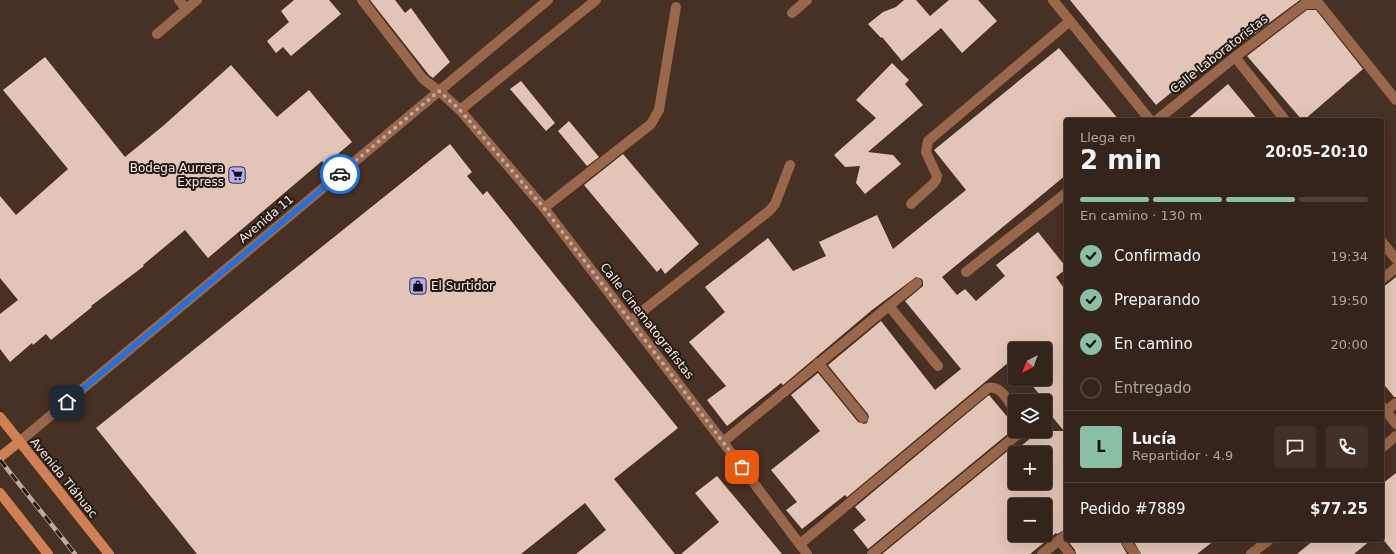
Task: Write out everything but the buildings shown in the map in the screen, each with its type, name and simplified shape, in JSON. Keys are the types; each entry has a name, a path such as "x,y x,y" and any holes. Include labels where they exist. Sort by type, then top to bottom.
{"main road":[{"name":"Avenida Tláhuac","path":"0,417 109,554"},
{"name":"Avenida 11","path":"0,457 19,442"},
{"path":"0,492 48,554"}],"street":[{"path":"179,0 186,9"},
{"path":"157,34 197,0"},
{"name":"Calle Cinematografistas","path":"362,0 423,79 460,110 544,208 807,554"},
{"name":"Avenida 11","path":"19,442 548,0"},
{"path":"460,110 596,0"},
{"path":"792,13 807,0"},
{"path":"1054,1 1148,118"},
{"name":"Calle Laboratoristas","path":"1159,118 1235,57 1305,4 1319,4 1396,100"},
{"path":"544,208 651,124 659,110 676,7"},
{"path":"911,204 936,180 937,176 926,152 928,141 1070,22"},
{"path":"1235,57 1283,118"},
{"path":"630,321 769,211 775,204 790,165"},
{"path":"966,272 1064,195"},
{"path":"1384,244 1396,259"},
{"path":"1384,277 1396,268"},
{"path":"723,442 917,283"},
{"path":"889,306 938,366"},
{"path":"818,363 863,418"},
{"path":"800,544 988,388 993,386 999,388 1008,402"},
{"path":"1396,403 1384,408 1396,424"},
{"path":"1384,446 1396,436"},
{"path":"872,554 1013,438"},
{"path":"1042,554 1063,538"},
{"path":"1065,542 1070,554"},
{"path":"1126,542 1135,554"},
{"path":"1251,554 1266,542"}],"railway":[{"path":"0,460 75,554"}],"way so far":[{"path":"340,174 439,91 460,110 544,208 742,467"}],"place":[{"name":"Bodega Aurrera Express","path":"237,175"},
{"name":"El Surtidor","path":"418,286"}],"route":[{"path":"67,402 340,174"}]}
